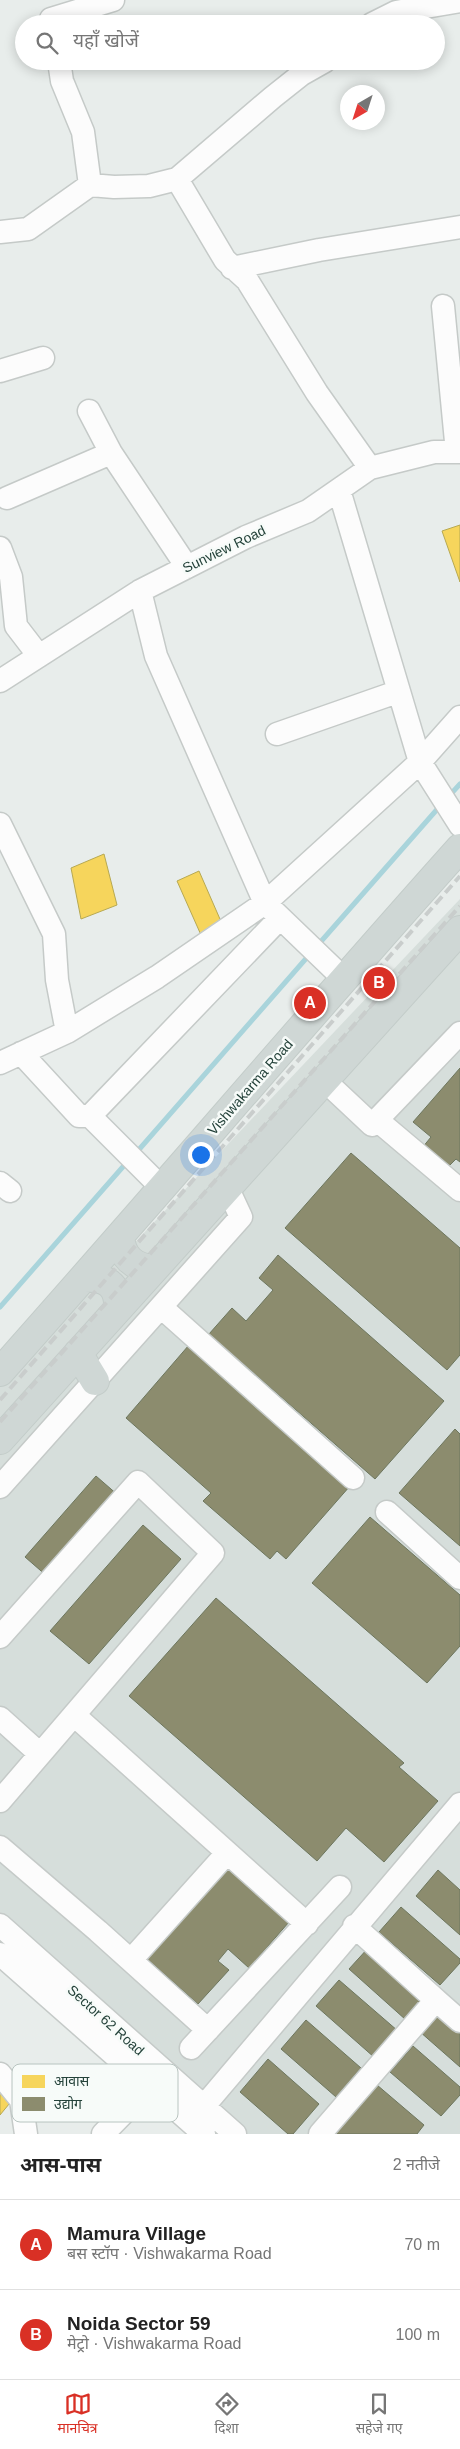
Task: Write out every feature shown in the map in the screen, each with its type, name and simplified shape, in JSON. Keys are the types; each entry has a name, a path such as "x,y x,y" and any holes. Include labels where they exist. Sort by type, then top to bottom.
{"main road":[{"name":"Vishwakarma Road","path":"0,1372 120,1237 343,978 460,848"},
{"path":"0,1440 460,930"},
{"path":"120,1237 121,1249 131,1262 153,1269"},
{"path":"84,1278 97,1277 109,1283 118,1295 118,1307"},
{"path":"78,1353 95,1381"}],"street":[{"path":"50,14 113,0"},
{"path":"390,15 396,12 460,1"},
{"path":"60,70 62,81 83,132 90,185"},
{"path":"0,232 28,229 90,185 114,187 149,186 177,179 280,91 309,70"},
{"path":"177,179 225,260 247,280 317,394 370,468"},
{"path":"232,268 319,250 460,227"},
{"path":"444,306 458,452"},
{"path":"0,370 43,358"},
{"path":"89,411 111,452 188,567"},
{"path":"7,498 111,452"},
{"name":"Sunview Road","path":"0,681 140,591 246,537 308,510 370,468 434,452 458,452"},
{"path":"339,490 420,762 450,809"},
{"path":"0,548 11,577 16,626 39,656"},
{"path":"140,591 156,656 272,910 343,978"},
{"path":"277,734 398,692"},
{"path":"90,1116 272,910 420,762 460,717"},
{"path":"0,824 54,934 57,980 67,1032"},
{"path":"0,1063 67,1032 272,910"},
{"path":"324,1080 372,1126 460,1034"},
{"path":"21,1053 79,1116 90,1116 162,1188"},
{"path":"377,1120 460,1190"},
{"path":"0,1487 241,1216 227,1187"},
{"path":"161,1307 353,1478"},
{"path":"0,1638 138,1482 213,1553 0,1801"},
{"path":"388,1512 460,1578"},
{"path":"74,1715 307,1924"},
{"path":"0,1718 40,1754"},
{"path":"204,2106 354,1926 460,1804"},
{"path":"0,1847 131,1960 208,2030"},
{"path":"131,1960 227,1853"},
{"path":"192,2048 340,1887"},
{"path":"354,1926 460,2021"},
{"name":"Sector 62 Road","path":"1,1929 156,2064"},
{"name":"Sector 62 Road","path":"0,1954 125,2064"},
{"path":"320,2134 436,2000"},
{"path":"0,2074 12,2089"},
{"name":"Sector 62 Road","path":"178,2083 235,2134"},
{"name":"Sector 62 Road","path":"178,2111 204,2134"},
{"path":"103,2134 115,2122"}],"shaded area":[{"path":"460,899 460,2134 238,2134 178,2081 178,2064 159,2064 0,1922 0,1385"}],"building: आवास":[{"path":"460,525 460,582 442,531"},
{"path":"104,854 117,905 81,919 71,868"},
{"path":"199,871 223,926 201,935 177,881"},
{"path":"0,2087 12,2096 12,2100 0,2115"}],"building: उद्योग":[{"path":"460,1068 460,1162 456,1159 446,1169 422,1148 431,1137 413,1122"},
{"path":"351,1153 460,1248 460,1355 447,1370 285,1228"},
{"path":"278,1255 444,1401 375,1479 209,1334 232,1308 246,1321 273,1290 259,1278"},
{"path":"189,1345 350,1486 286,1559 277,1551 270,1559 203,1501 211,1493 126,1418"},
{"path":"455,1429 460,1434 460,1546 399,1493"},
{"path":"96,1476 119,1496 48,1577 25,1557"},
{"path":"370,1517 460,1595 460,1646 427,1683 312,1583"},
{"path":"143,1525 181,1559 89,1664 50,1631"},
{"path":"216,1598 404,1763 399,1767 438,1801 384,1862 346,1828 317,1861 129,1696"},
{"path":"226,1866 289,1922 249,1968 228,1949 218,1961 229,1970 198,2004 145,1957"},
{"path":"438,1870 460,1890 460,1935 416,1896"},
{"path":"401,1907 460,1959 460,1963 440,1985 379,1932"},
{"path":"369,1947 426,1997 406,2020 349,1969"},
{"path":"339,1980 398,2031 375,2058 316,2006"},
{"path":"439,2008 460,2026 460,2067 419,2031"},
{"path":"306,2020 361,2068 336,2097 281,2049"},
{"path":"413,2046 460,2087 460,2095 441,2116 390,2072"},
{"path":"268,2059 319,2104 293,2134 288,2134 240,2092"},
{"path":"370,2079 424,2125 417,2134 322,2134"}],"waterway":[{"path":"449,796 460,784"},
{"path":"317,946 440,806"},
{"path":"136,1153 310,954"},
{"path":"0,1307 128,1161"}],"railway":[{"path":"0,1400 460,876"},
{"path":"0,1422 460,906"}],"place":[{"name":"Noida Sector 59","path":"379,983"},
{"name":"Mamura Village","path":"310,1003"}]}
